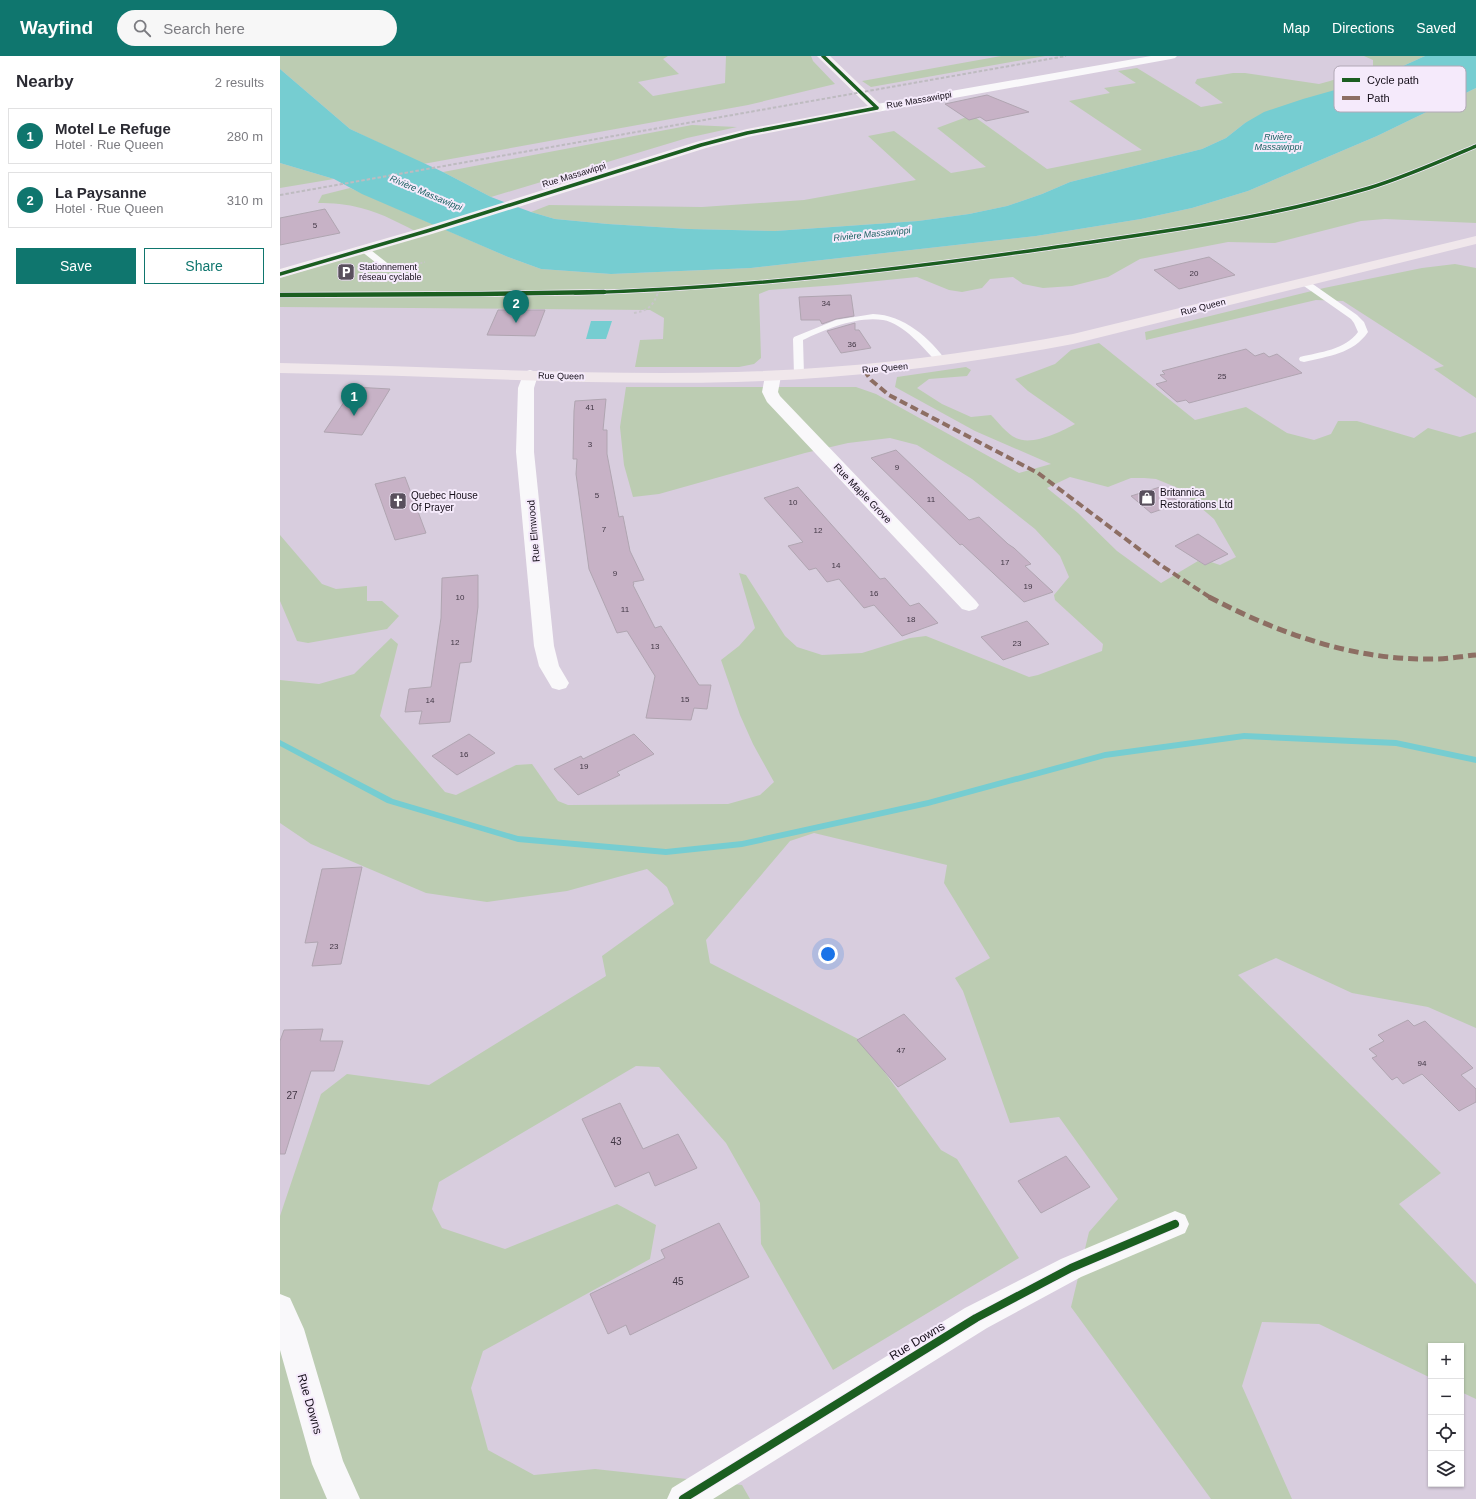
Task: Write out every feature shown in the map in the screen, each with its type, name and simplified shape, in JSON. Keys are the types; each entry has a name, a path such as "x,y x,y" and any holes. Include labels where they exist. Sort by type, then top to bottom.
{"main road":[{"name":"Rue Queen","path":"280,368 530,376 687,378 799,375 942,362 1013,351 1073,339 1476,240"}],"street":[{"path":"823,56 877,108"},
{"name":"Rue Massawippi","path":"280,274 727,138 877,108 1171,56"},
{"name":"Rue Elmwood","path":"530,376 526,388 525,452 544,646 549,666 559,683"},
{"name":"Rue Maple Grove","path":"773,376 770,392 773,398 969,605"},
{"name":"Rue Downs","path":"683,1499 976,1318 1071,1268 1175,1224"},
{"name":"Rue Downs","path":"280,1308 289,1329 328,1464 344,1499"}],"lane":[{"path":"364,249 383,264"},
{"path":"1304,282 1354,317 1359,322 1363,332 1354,343 1304,359"},
{"path":"799,375 798,338 817,329 855,319 884,317 900,324 932,350 942,362"}],"path":[{"path":"396,269 425,262"},
{"path":"634,313 646,311 656,301 656,289 667,288"}],"green space":[{"path":"280,56 668,56 663,59 679,74 638,82 653,96 725,83 726,56 811,56 813,61 835,84 748,105 423,164 350,129 280,69"},
{"path":"1001,56 1045,56 871,87 862,81"},
{"path":"1364,56 1425,56 1403,66 1373,66 1373,60"},
{"path":"1137,68 1201,107 1223,103 1195,83 1197,79 1233,73 1245,73 1319,84 1334,80 1334,91 1245,123 1226,138 1202,149 1070,182 1042,194 1007,206 969,214 918,221 775,231 689,229 608,224 555,219 531,212 549,205 702,207 804,200 916,180 868,136 894,131 951,173 986,167 937,128 972,115 1047,169 1142,150 1069,101 1110,93 1104,88 1136,83 1118,71"},
{"path":"1476,88 1476,223 1385,219 1361,221 1275,243 1228,242 1140,259 1108,277 1072,286 1043,288 1023,284 1013,277 990,279 982,288 962,292 949,290 917,277 769,290 759,294 761,358 754,364 739,367 635,367 640,340 663,339 664,318 650,310 280,307 280,278 423,235 369,210 345,205 318,203 322,195 350,188 508,257 541,269 611,274 751,268 1036,236 1141,219 1192,208 1248,191 1377,136 1426,112 1466,112 1466,93"},
{"path":"692,125 737,127 687,138 491,197 443,172"},
{"path":"280,163 334,179 280,188"},
{"path":"1455,264 1476,268 1476,398 1434,369 1444,366 1343,301 1316,300 1146,340 1145,332 1324,288 1422,268"},
{"path":"1099,343 1195,420 1246,407 1287,433 1314,440 1331,434 1338,421 1357,421 1414,438 1428,428 1460,437 1476,432 1476,1028 1428,1007 1352,993 1276,958 1238,975 1441,1173 1399,1204 1476,1284 1476,1399 1464,1393 1464,1343 1428,1343 1428,1377 1319,1324 1262,1322 1242,1386 1292,1499 1211,1499 1071,1307 1089,1232 1118,1199 1059,1117 1010,1123 963,991 955,978 990,958 944,883 947,865 814,833 790,841 706,940 710,963 862,1041 941,1150 957,1159 1019,1258 833,1370 761,1244 760,1203 726,1143 659,1067 636,1066 439,1182 432,1209 442,1228 505,1249 617,1204 656,1225 650,1259 483,1351 471,1388 488,1450 534,1475 595,1469 742,1485 750,1499 280,1499 280,1216 321,1094 347,1074 429,1085 606,976 602,956 674,904 667,887 647,869 567,891 487,902 426,893 311,844 280,823 280,680 319,684 354,674 391,638 398,644 380,716 445,792 456,795 516,765 532,764 558,801 568,805 728,804 760,795 774,782 753,744 740,715 721,660 739,646 755,628 739,573 746,575 785,636 797,647 822,655 862,653 910,638 926,636 1029,677 1102,651 1103,644 1055,600 1054,595 1069,577 1060,556 1035,529 972,479 917,445 890,438 848,443 805,453 659,494 633,497 624,465 620,427 626,387 856,387 876,394 1019,473 1051,464 975,431 895,387 897,377 966,367 971,370 967,376 929,379 917,388 942,404 971,417 991,415 1006,431 1016,438 1030,440 1046,437 1075,424 1028,391 1015,379 1055,364 1071,350","holes":["1070,477 1108,487 1131,478 1156,479 1178,488 1214,519 1236,557 1220,565 1211,562 1205,565 1198,561 1161,583 1117,551 1078,513 1047,488"]},
{"path":"280,535 322,584 336,589 367,586 367,601 382,601 399,616 387,629 308,643 297,641 280,601"}],"water":[{"name":"Rivière Massawippi","path":"1425,56 1476,56 1476,88 1466,93 1466,66 1403,66"},
{"name":"Rivière Massawippi","path":"280,69 350,129 443,172 491,197 531,212 555,219 608,224 689,229 775,231 918,221 969,214 1007,206 1042,194 1070,182 1202,149 1226,138 1245,123 1264,112 1334,90 1334,112 1426,112 1377,136 1248,191 1192,208 1141,219 1036,236 751,268 611,274 541,269 508,257 362,194 334,179 280,163"},
{"path":"591,321 612,321 606,339 586,339"}],"building":[{"path":"987,95 1029,112 986,121 980,117 969,120 945,104"},
{"path":"325,209 340,233 280,245 280,218"},
{"path":"1209,257 1235,275 1179,289 1154,270"},
{"path":"851,295 854,316 836,319 822,324 820,320 801,320 799,297"},
{"path":"498,310 545,310 535,336 487,335"},
{"path":"855,323 855,330 859,330 871,348 841,353 827,331"},
{"path":"1246,349 1255,356 1264,353 1269,357 1277,354 1302,373 1189,403 1186,400 1177,402 1156,384 1167,381 1160,375 1165,374 1162,371"},
{"path":"354,387 390,389 362,435 324,432"},
{"path":"606,399 603,430 607,430 607,454 619,517 623,516 630,551 644,580 633,582 633,585 655,628 661,626 699,685 711,685 707,709 694,708 691,720 646,718 655,676 627,631 617,633 589,569 576,474 577,459 573,459 575,401"},
{"path":"896,450 969,520 979,517 1014,548 1031,564 1025,566 1053,592 1024,602 962,544 960,545 871,458"},
{"name":"Quebec House Of Prayer","path":"405,477 426,533 395,540 375,484"},
{"path":"798,487 880,579 885,578 910,606 919,603 938,623 902,636 874,605 864,608 839,579 827,582 816,568 809,570 788,546 803,542 764,498"},
{"name":"Britannica Restorations Ltd","path":"1160,487 1180,503 1151,513 1131,496"},
{"path":"1198,534 1228,554 1205,565 1175,546"},
{"path":"478,575 478,607 471,662 460,663 450,722 419,724 422,711 405,712 409,689 431,687 441,618 442,578"},
{"path":"1027,621 1049,644 1003,660 981,637"},
{"path":"469,734 495,753 457,775 432,756"},
{"path":"634,734 654,754 617,772 620,775 578,795 554,769 581,756 583,759"},
{"path":"362,867 341,964 312,966 318,942 305,943 322,869"},
{"path":"904,1014 946,1059 898,1087 857,1040"},
{"path":"1408,1020 1414,1026 1425,1021 1473,1068 1461,1075 1476,1089 1476,1102 1459,1111 1422,1074 1403,1084 1397,1077 1392,1080 1372,1058 1377,1056 1369,1049 1384,1041 1378,1035"},
{"path":"323,1029 320,1041 343,1041 334,1071 311,1071 285,1154 280,1154 280,1041 284,1030"},
{"path":"620,1103 643,1149 678,1134 697,1168 655,1186 649,1172 615,1187 582,1119"},
{"path":"1066,1156 1090,1187 1041,1213 1018,1181"},
{"path":"719,1223 749,1277 630,1335 626,1325 608,1334 590,1294 665,1258 661,1250"}],"waterway":[{"path":"280,743 390,801 518,839 666,852 742,844 928,803 1105,755 1244,736 1396,743 1476,760"}],"railway":[{"path":"280,195 1066,56"}],"marked path":[{"path":"864,370 871,380 889,395 1038,473 1176,576 1244,615 1281,631 1319,644 1358,653 1398,658 1437,659 1476,655"}],"cycle path":[{"path":"823,56 877,108"},
{"path":"280,274 427,231 701,145 747,133 877,108"},
{"path":"280,295 481,294 632,291 774,281 959,261 1171,231 1290,209 1382,184 1476,146"},
{"path":"683,1499 976,1318 1071,1268 1175,1224"}],"place":[{"name":"Stationnement réseau cyclable","path":"346,272"},
{"name":"La Paysanne","path":"516,323"},
{"name":"Motel Le Refuge","path":"354,416"},
{"name":"Britannica Restorations Ltd","path":"1147,498"},
{"name":"Quebec House Of Prayer","path":"398,501"}]}
